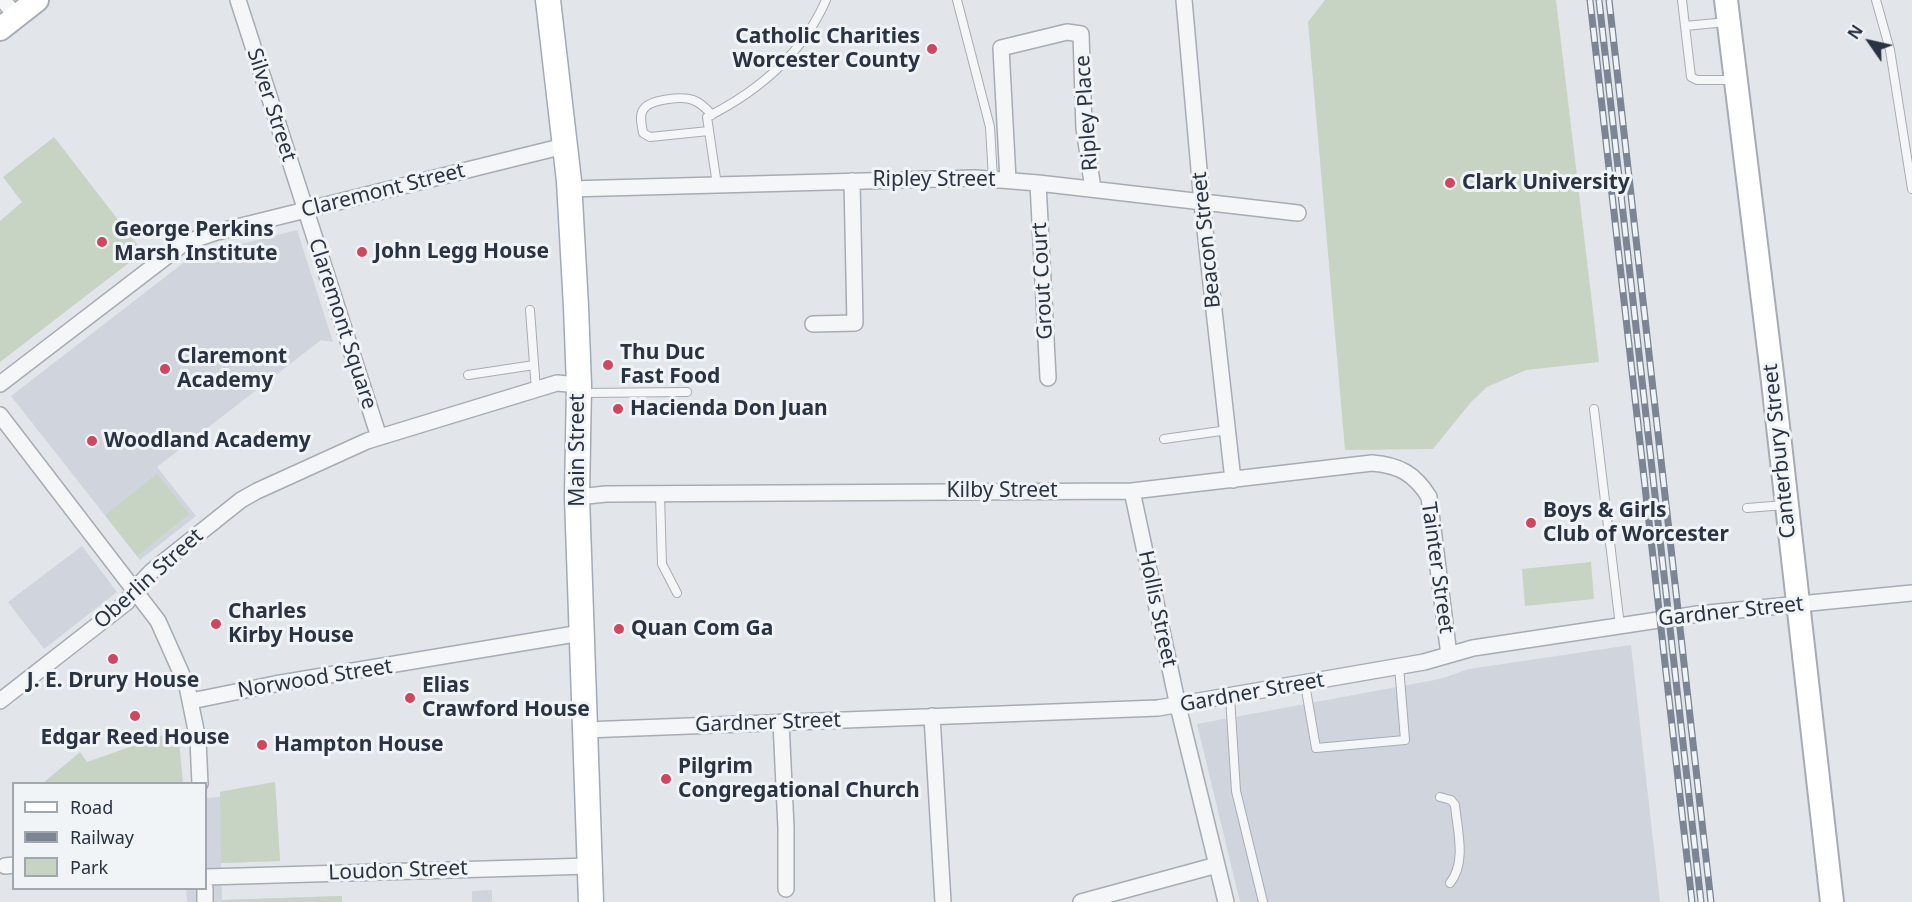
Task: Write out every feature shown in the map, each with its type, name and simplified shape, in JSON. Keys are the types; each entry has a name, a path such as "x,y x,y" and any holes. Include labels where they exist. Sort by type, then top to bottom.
{"main road":[{"name":"Main Street","path":"548,0 569,189 579,389 577,497 591,902"}],"street":[{"path":"6,15 37,0"},
{"name":"Silver Street","path":"238,0 305,210"},
{"name":"Beacon Street","path":"1184,0 1202,203 1233,480"},
{"name":"Canterbury Street","path":"1727,11 1832,902"},
{"name":"Ripley Place","path":"1000,180 1001,48 1067,32 1081,34 1084,128 1093,189"},
{"name":"Claremont Street","path":"0,384 184,243 305,210 564,146"},
{"name":"Ripley Street","path":"569,189 852,181 1000,180 1298,213"},
{"path":"813,324 855,323 852,181"},
{"name":"Grout Court","path":"1038,183 1048,378"},
{"name":"Claremont Square","path":"305,210 379,437"},
{"name":"Oberlin Street","path":"0,701 127,602 134,590 153,571 242,500 379,437 557,383 579,389"},
{"path":"0,415 158,621 187,686 191,701 198,740 200,782"},
{"name":"Kilby Street","path":"577,497 1132,490 1372,463 1390,464 1404,470 1420,482"},
{"name":"Tainter Street","path":"1420,482 1429,497 1432,514 1449,656"},
{"name":"Hollis Street","path":"1132,490 1178,706 1226,902"},
{"name":"Gardner Street","path":"585,730 1178,706 1399,666 1449,656 1473,648 1709,613 1912,593"},
{"name":"Norwood Street","path":"191,701 275,684 581,633"},
{"path":"932,716 943,902"},
{"path":"781,722 786,828 786,889"},
{"path":"1081,902 1217,865"},
{"name":"Loudon Street","path":"207,877 590,866"}],"lane":[{"path":"717,185 707,117 744,98 775,74 803,40 826,0"},
{"path":"957,0 990,127 1000,180"},
{"path":"1682,0 1691,77 1697,81 1735,80"},
{"path":"1876,0 1890,50 1912,189"},
{"path":"1685,26 1727,11"},
{"path":"709,131 650,137 643,134 641,117 643,110 654,102 690,99 704,105 712,115"},
{"path":"530,310 536,390"},
{"path":"468,375 534,364"},
{"path":"579,389 687,393"},
{"path":"1594,409 1620,626"},
{"path":"1164,439 1228,429"},
{"path":"660,495 662,564 677,593"},
{"path":"1748,508 1787,505"},
{"path":"1305,684 1316,748 1405,740 1399,666"},
{"path":"1230,697 1236,791 1263,902"},
{"path":"1440,797 1451,800 1455,805 1460,852 1455,876 1450,883"},
{"path":"1448,839 1458,838"}],"shaded area":[{"name":"Claremont Academy","path":"297,230 333,342 321,340 157,467 196,516 140,560 11,396 191,257"},
{"path":"82,546 117,592 44,649 8,602"},
{"path":"1631,645 1660,902 1240,902 1197,724 1440,679 1469,669"},
{"path":"275,782 280,861 221,863 222,900 342,896 342,902 187,902 186,890 207,890 207,798 220,797 220,792"},
{"path":"492,890 492,902 472,902 472,891"}],"green space":[{"name":"Clark University","path":"1325,0 1556,0 1599,362 1526,370 1487,387 1471,402 1433,449 1345,450 1308,22"},
{"path":"54,137 143,252 0,362 0,221 22,202 3,177"},
{"path":"157,474 189,514 137,556 105,515"},
{"path":"1591,562 1594,599 1525,606 1522,569"},
{"path":"178,730 183,782 44,782 80,752 87,762"},
{"path":"275,782 280,861 221,863 220,792"},
{"path":"342,896 342,902 222,902 222,900"}],"railway":[{"path":"1590,0 1692,902"},
{"path":"1599,0 1701,902"},
{"path":"1609,0 1711,902"}],"place":[{"name":"Catholic Charities Worcester County","path":"932,49"},
{"name":"Clark University","path":"1450,183"},
{"name":"George Perkins Marsh Institute","path":"102,242"},
{"name":"John Legg House","path":"362,252"},
{"name":"Thu Duc Fast Food","path":"608,365"},
{"name":"Claremont Academy","path":"165,369"},
{"name":"Hacienda Don Juan","path":"618,409"},
{"name":"Woodland Academy","path":"92,441"},
{"name":"Boys & Girls Club of Worcester","path":"1531,523"},
{"name":"Charles Kirby House","path":"216,624"},
{"name":"Quan Com Ga","path":"619,629"},
{"name":"J. E. Drury House","path":"113,659"},
{"name":"Elias Crawford House","path":"410,698"},
{"name":"Edgar Reed House","path":"135,716"},
{"name":"Hampton House","path":"262,745"},
{"name":"Pilgrim Congregational Church","path":"666,779"}]}
